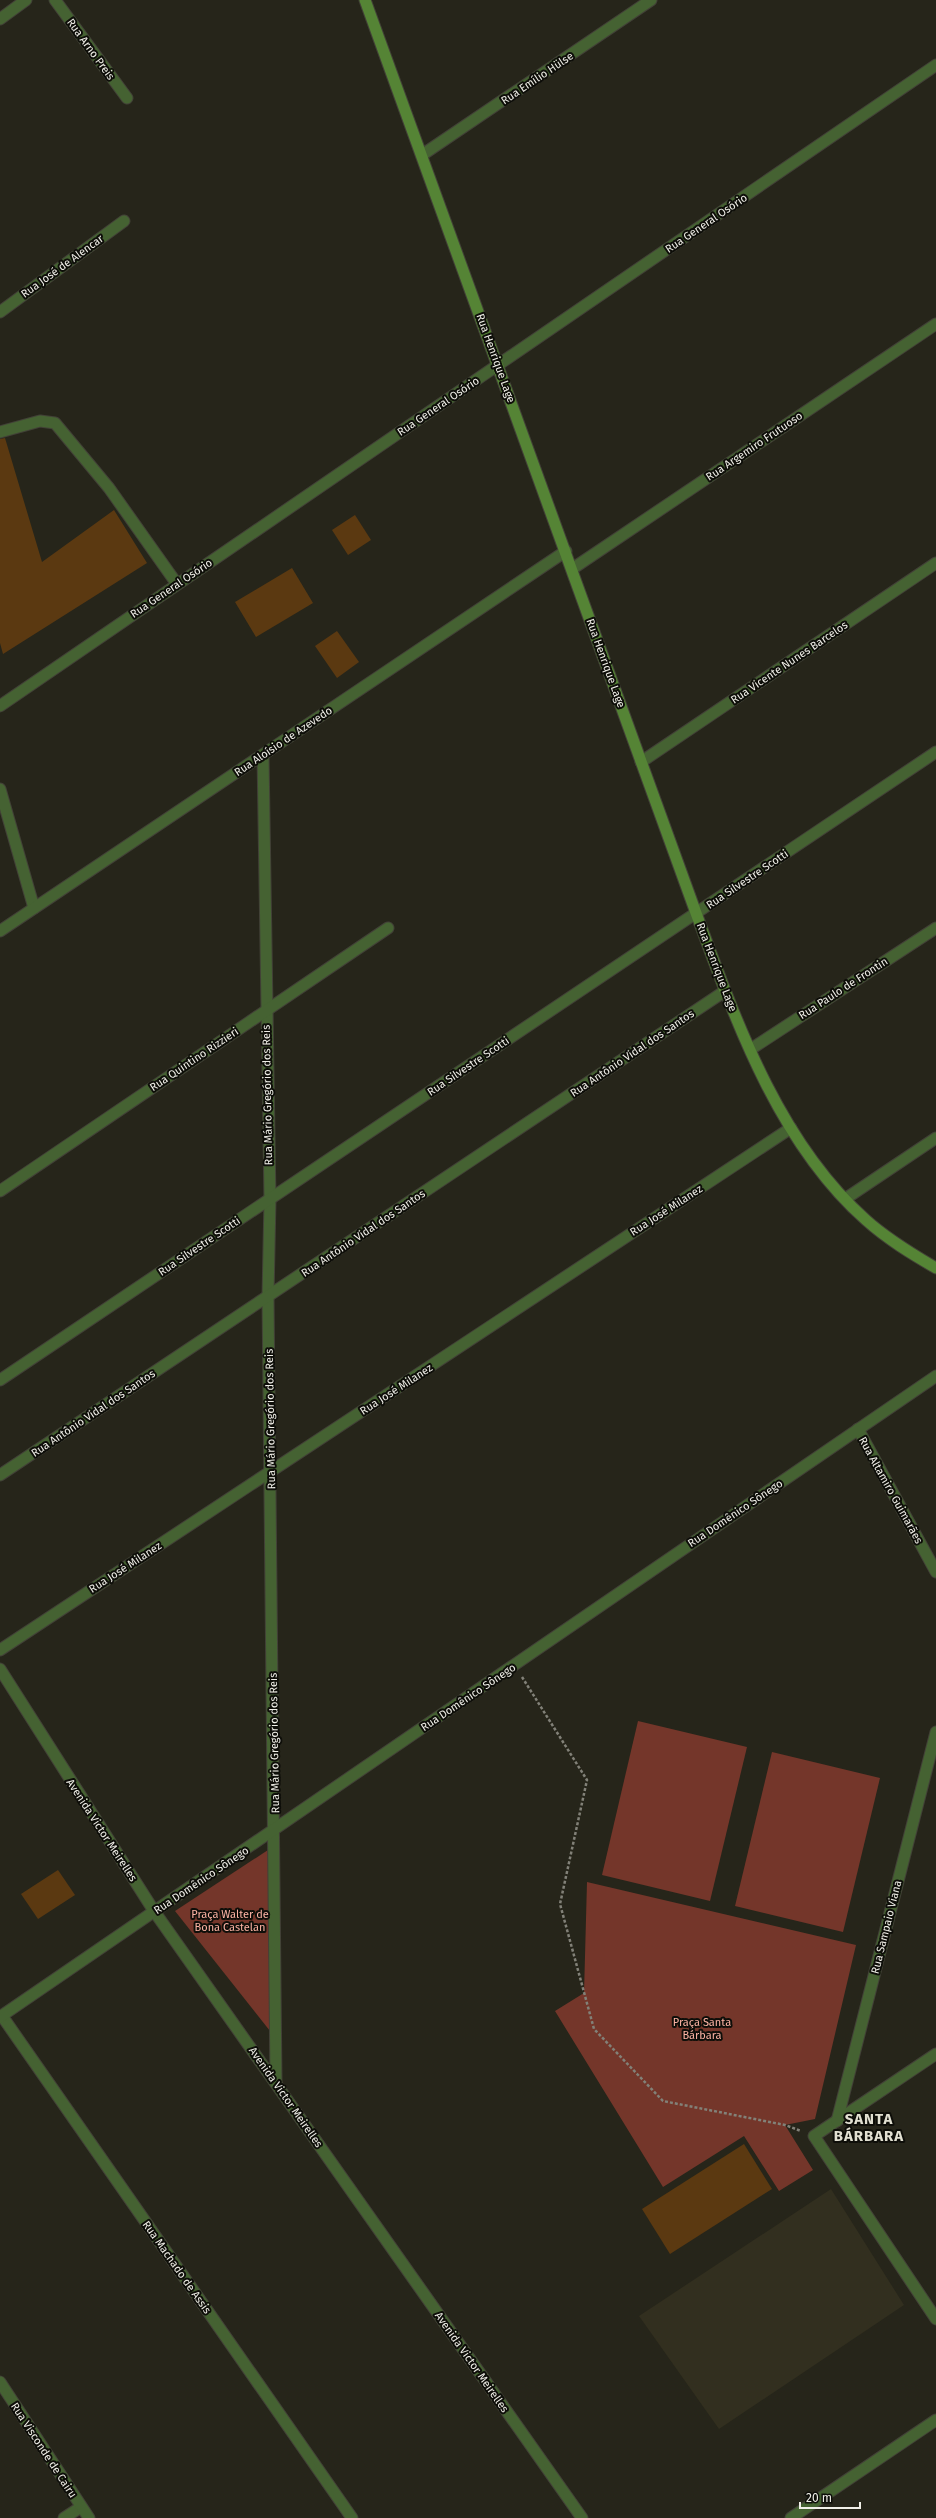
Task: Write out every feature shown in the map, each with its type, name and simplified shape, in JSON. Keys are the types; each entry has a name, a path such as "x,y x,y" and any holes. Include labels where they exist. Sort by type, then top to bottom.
{"main road":[{"name":"Rua Henrique Lage","path":"365,0 696,913 725,992 750,1049 791,1128 811,1157 845,1199 885,1235 936,1268"}],"street":[{"path":"0,19 26,0"},
{"name":"Rua Arno Preis","path":"55,0 126,98"},
{"name":"Rua Emílio Hülse","path":"422,155 651,0"},
{"name":"Rua General Osório","path":"0,706 936,65"},
{"name":"Rua José de Alencar","path":"0,312 124,221"},
{"name":"Rua Argemiro Frutuoso","path":"572,569 936,324"},
{"path":"0,432 40,421 55,424 109,488 177,584"},
{"name":"Rua Aloísio de Azevedo","path":"0,931 566,551"},
{"name":"Rua Vicente Nunes Barcelos","path":"641,762 936,563"},
{"name":"Rua Silvestre Scotti","path":"0,1380 936,752"},
{"name":"Rua Mário Gregório dos Reis","path":"263,755 270,1199 268,1297 271,1471 276,2083"},
{"path":"0,790 34,908"},
{"name":"Rua Quintino Rizzieri","path":"0,1191 388,928"},
{"name":"Rua Paulo de Frontin","path":"750,1049 936,928"},
{"name":"Rua Antônio Vidal dos Santos","path":"0,1475 725,992"},
{"name":"Rua José Milanez","path":"0,1650 791,1128"},
{"path":"845,1199 936,1138"},
{"name":"Rua Domênico Sônego","path":"1,2016 936,1376"},
{"name":"Rua Altamiro Guimarães","path":"858,1429 936,1572"},
{"name":"Avenida Victor Meirelles","path":"0,1669 154,1911 582,2518"},
{"name":"Rua Sampaio Viana","path":"837,2121 936,1732"},
{"name":"Rua Machado de Assis","path":"1,2016 352,2518"},
{"path":"936,2054 814,2136 936,2318"},
{"name":"Rua Visconde de Cairu","path":"0,2382 89,2518"},
{"path":"791,2518 936,2420"},
{"path":"64,2518 81,2507"}],"path":[{"path":"514,1665 587,1780 560,1904 594,2029 663,2101 785,2125 814,2136"}],"shaded area":[{"path":"831,2189 904,2305 719,2429 639,2316"}],"green space":[{"path":"638,1721 747,1747 710,1901 602,1875"},
{"path":"772,1752 880,1778 843,1932 735,1906"},
{"name":"Praça Walter de Bona Castelan","path":"268,1850 270,2031 175,1911"},
{"name":"Praça Santa Bárbara","path":"587,1882 856,1945 815,2119 785,2125 813,2170 779,2191 744,2136 663,2187 555,2011 584,1993"}],"building":[{"path":"5,438 42,562 114,510 147,563 3,654 0,643 0,439"},
{"path":"355,515 371,540 348,555 332,530"},
{"path":"292,568 313,603 256,637 235,602"},
{"path":"337,631 359,662 337,678 315,646"},
{"path":"58,1870 75,1895 38,1919 21,1894"},
{"path":"744,2144 772,2189 670,2254 642,2209"}],"district":[{"name":"SANTA BÁRBARA","path":"869,2128"}]}
